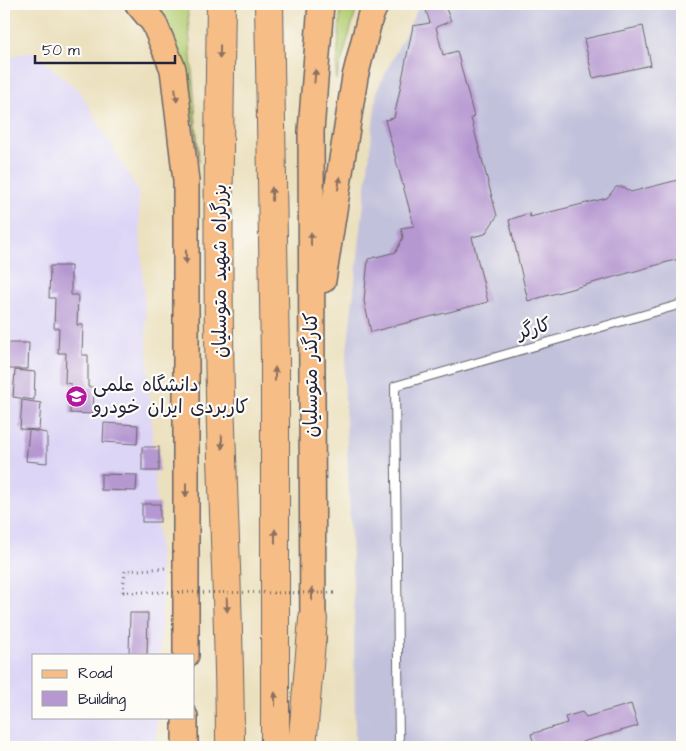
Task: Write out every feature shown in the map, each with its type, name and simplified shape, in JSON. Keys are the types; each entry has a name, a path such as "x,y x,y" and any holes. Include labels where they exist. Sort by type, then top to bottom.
{"highway":[{"name":"بزرگراه شهید متوسلیان","path":"221,4 219,108 220,390 230,693 230,747"},
{"path":"269,4 275,357 275,747"},
{"path":"302,747 313,619"},
{"path":"222,747 230,693"}],"main road":[{"path":"138,4 154,24 173,69 186,181 186,654"},
{"name":"کنارگذر متوسلیان","path":"314,747 311,131 321,4"},
{"path":"311,352 355,77 370,17 376,4"},
{"path":"185,718 185,747"}],"lane":[{"name":"کارگر","path":"399,747 395,386 682,304"}],"path":[{"path":"186,566 125,572 123,592 335,593"}],"shaded area":[{"path":"420,4 682,4 682,747 355,747 354,611 344,377 377,90"},
{"name":"دانشگاه علمی کاربردی ایران خودرو","path":"33,52 81,93 138,191 162,600 160,654 32,654 32,718 157,718 156,747 4,747 4,57"}],"green space":[{"path":"150,4 187,4 199,162 188,81 169,28"},
{"path":"341,4 358,4 336,80"}],"building":[{"path":"434,4 444,4 451,21 436,27 443,55 457,51 474,117 471,118 497,216 485,234 472,237 488,302 371,332 364,301 368,259 396,252 403,237 401,228 414,226 385,120 394,118 413,26 430,23 425,7"},
{"path":"643,26 651,65 593,78 584,39"},
{"path":"682,179 682,258 528,301 509,220 529,213 530,217 607,198 616,187 623,187 631,192"},
{"path":"50,266 71,266 71,295 78,295 77,325 83,325 82,355 88,355 88,387 94,387 93,414 70,413 71,384 65,383 66,353 58,353 59,328 54,328 55,298 49,298"},
{"path":"7,343 29,343 28,369 5,369"},
{"path":"15,370 35,372 34,400 13,397"},
{"path":"22,400 41,403 39,430 20,429"},
{"path":"104,423 138,425 137,444 103,442"},
{"path":"29,430 47,433 47,463 26,461"},
{"path":"142,447 159,447 159,471 142,471"},
{"path":"101,474 137,475 136,491 101,490"},
{"path":"142,504 160,504 160,522 142,522"},
{"path":"130,613 148,613 147,654 129,654"},
{"path":"631,704 638,726 582,742 584,747 535,747 531,734 567,723 565,717 582,712 586,717"}],"place":[{"name":"دانشگاه علمی کاربردی ایران خودرو","path":"77,396"}]}
